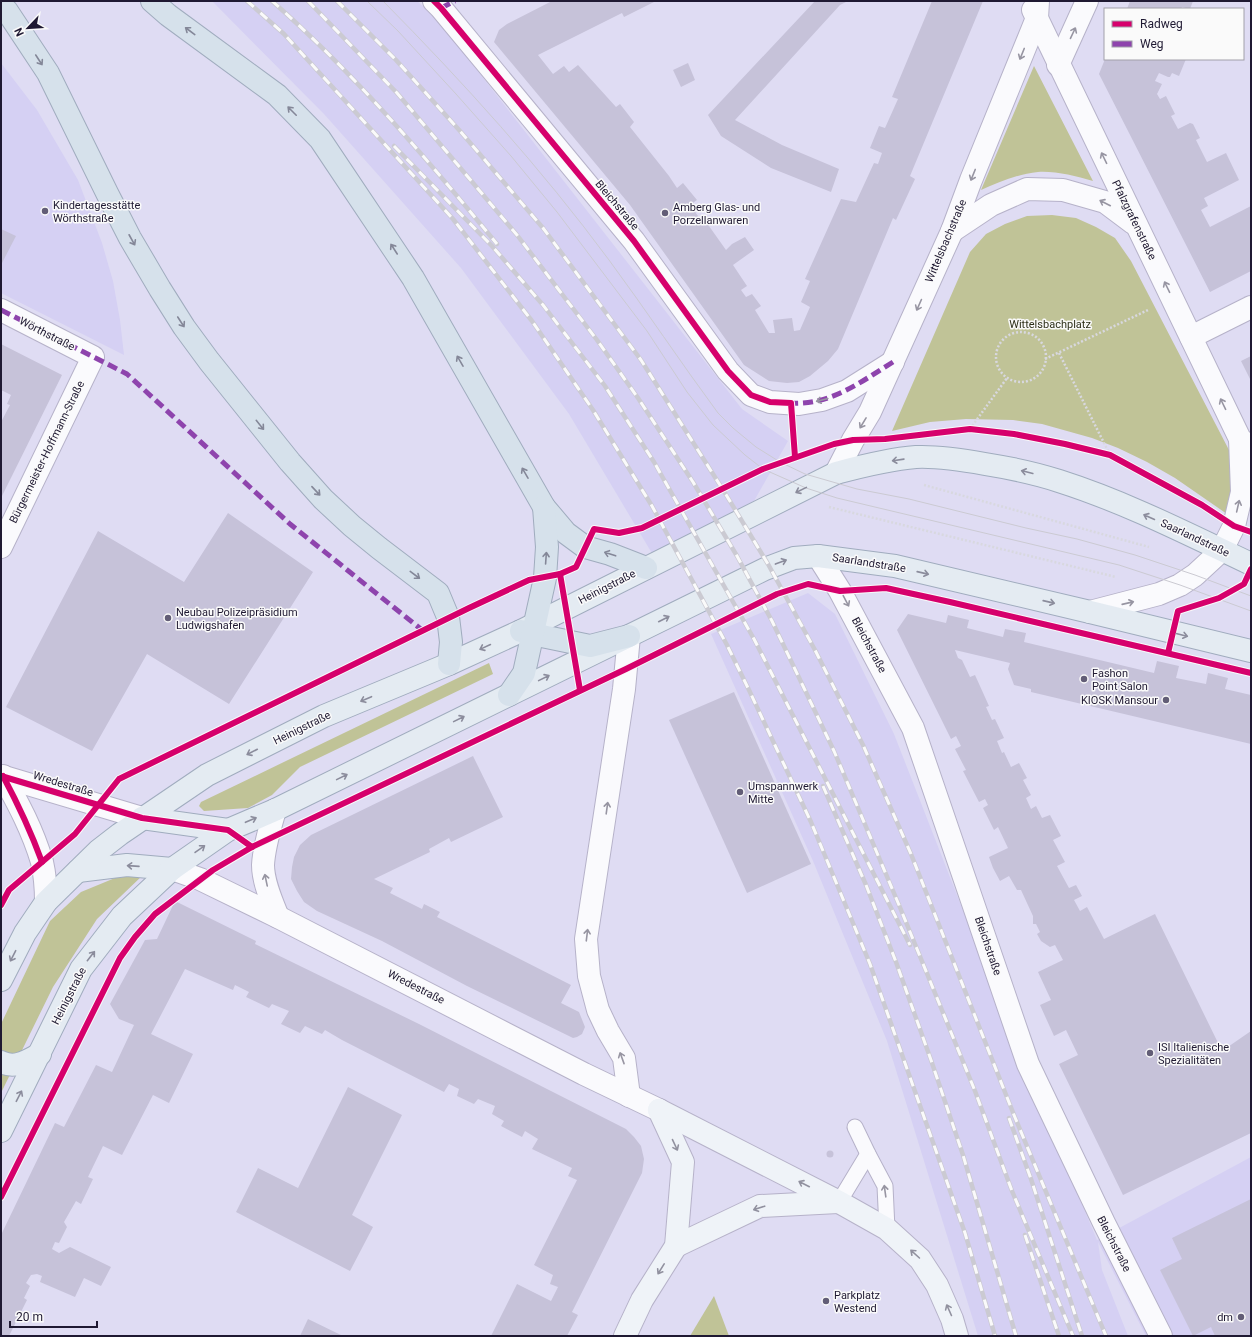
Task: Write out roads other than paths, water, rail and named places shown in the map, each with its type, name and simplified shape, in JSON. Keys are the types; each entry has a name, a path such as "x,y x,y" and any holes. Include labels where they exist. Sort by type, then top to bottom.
{"highway":[{"path":"1,5 7,11 48,74 130,238 180,321 209,361 290,462 323,498 352,526 438,593 448,617 451,642 449,664"},
{"path":"160,8 277,95 320,139 413,278 544,507 566,533 585,547 610,554 646,568"},
{"path":"509,695 524,673 529,630 545,578 547,547 544,507"},
{"path":"529,630 590,646 629,636"}],"main road":[{"name":"Saarlandstraße","path":"666,558 836,473 872,463 916,457 935,457 1009,468 1058,480 1110,500 1251,564"},
{"name":"Saarlandstraße","path":"509,695 764,569 794,558 818,556 895,566 1251,651"},
{"name":"Heinigstraße","path":"1,980 25,933 46,902 98,851 142,818 207,775 324,716 529,630 666,558"},
{"name":"Heinigstraße","path":"1,1131 40,1054 80,969 122,916 172,869 228,830 275,810 509,695"},
{"path":"142,818 228,830"},
{"path":"78,871 127,865 172,869"},
{"path":"1,1062 7,1065 23,1064 40,1054"}],"street":[{"path":"1058,65 1087,1"},
{"name":"Bleichstraße","path":"443,3 634,241 728,371 751,395 770,402 799,404 822,400 847,391 893,362"},
{"name":"Pfalzgrafenstraße","path":"1034,7 1058,65 1172,299 1246,444 1242,492 1234,526 1222,550 1195,575 1180,585 1159,594 1090,612"},
{"name":"Wittelsbachstraße","path":"836,473 853,440 870,412 952,231 1034,7"},
{"path":"952,231 991,204 1027,189 1063,190 1105,202 1137,226"},
{"path":"1191,337 1251,307"},
{"name":"Wörthstraße","path":"1,310 93,357"},
{"name":"Bürgermeister-Hoffmann-Straße","path":"1,547 93,357"},
{"name":"Bleichstraße","path":"818,556 840,591 913,728 1028,1064 1104,1223 1161,1336"},
{"path":"629,636 623,697 586,939 589,976 598,1010 608,1031 624,1058 630,1096"},
{"path":"2,776 22,812 42,862 46,902"},
{"name":"Wredestraße","path":"2,776 142,818"},
{"path":"275,810 266,841 263,867 268,891 278,917"},
{"name":"Wredestraße","path":"172,869 200,879 278,917 584,1074 659,1110"},
{"path":"659,1110 839,1202 887,1229 920,1259 937,1285 952,1318 957,1336"},
{"path":"626,1336 642,1300 676,1246 683,1162 659,1110"},
{"path":"676,1246 760,1206 839,1202"}],"lane":[{"path":"855,1127 885,1186 887,1229"},
{"path":"839,1202 868,1154"}],"tram line":[{"path":"367,1 398,31 511,156 557,212 647,331 687,392 713,425 745,455 763,469 806,488 837,498 1119,565 1251,611"},
{"path":"383,1 443,63 529,159 609,260 718,413 756,447 780,462 805,474 857,489 909,499 1077,539 1135,555 1251,596"}],"railway":[{"path":"247,1 284,34 453,219 532,321 593,410 652,506 727,645 749,690 811,822 870,964 965,1233 995,1336"},
{"path":"272,1 303,29 389,118 444,180 497,244"},
{"path":"308,1 397,93 517,235 597,340 638,398 693,482 737,556 772,621 834,751 975,1091 1012,1191 1073,1336"},
{"path":"337,1 396,60 460,131 543,228 641,360 768,564 815,650 863,745 911,854 1014,1115 1106,1336"},
{"path":"394,146 492,246 543,305 605,386 654,462 754,639 910,945"},
{"path":"823,786 866,885 896,962 931,1060 963,1155 1016,1336"},
{"path":"1009,1118 1031,1179 1082,1336"},
{"path":"1025,1235 1059,1336"}],"place":[{"name":"Kindertagesstätte Wörthstraße","path":"45,211"},
{"name":"Amberg Glas- und Porzellanwaren","path":"665,213"},
{"name":"Neubau Polizeipräsidium Ludwigshafen","path":"168,618"},
{"name":"Fashon Point Salon","path":"1084,679"},
{"name":"KIOSK Mansour","path":"1166,700"},
{"name":"Umspannwerk Mitte","path":"740,792"},
{"name":"ISI Italienische Spezialitäten","path":"1150,1053"},
{"name":"Parkplatz Westend","path":"826,1301"},
{"name":"dm","path":"1241,1317"}],"park label":[{"name":"Wittelsbachplatz","path":"1050,324"}]}
